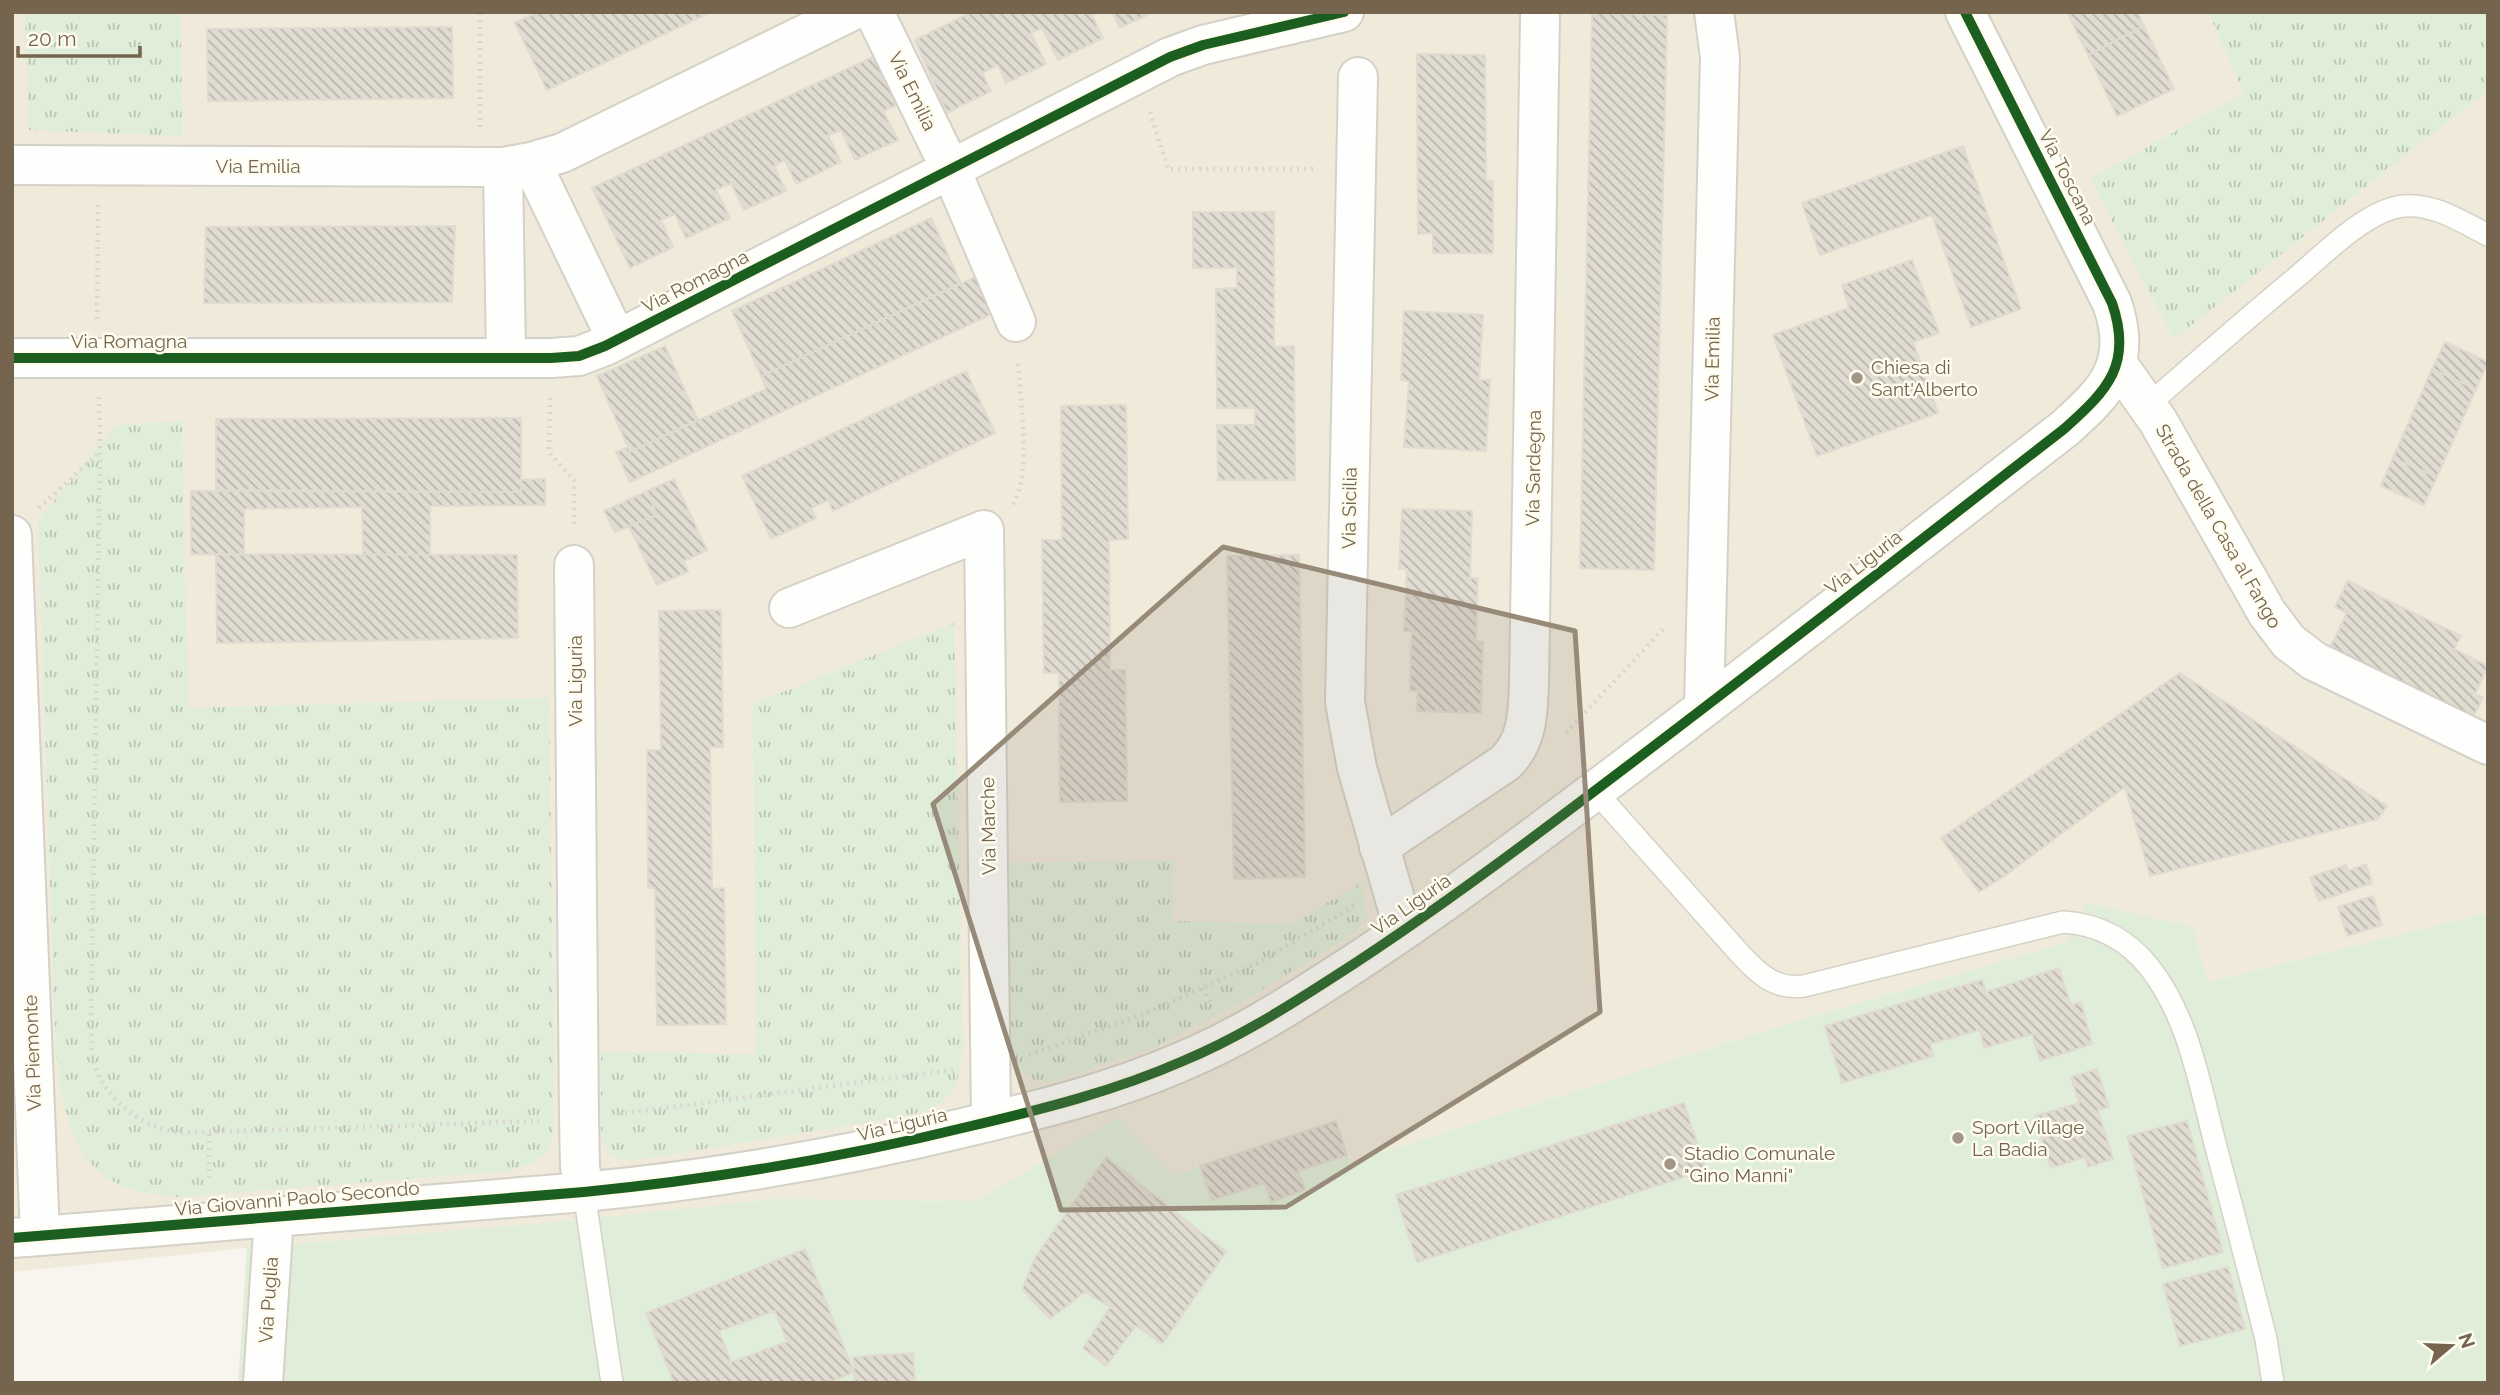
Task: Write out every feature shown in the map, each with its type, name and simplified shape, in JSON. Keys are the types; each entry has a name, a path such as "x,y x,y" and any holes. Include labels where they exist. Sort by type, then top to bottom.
{"street":[{"name":"Via Emilia","path":"12,165 505,165 562,153 850,12"},
{"name":"Via Emilia","path":"874,12 951,170"},
{"name":"Via Romagna","path":"12,358 551,358 586,354 1170,57 1203,45 1345,12"},
{"name":"Via Emilia","path":"1704,707 1720,57 1714,12"},
{"name":"Via Toscana","path":"1965,12 2112,303 2120,334 2118,363"},
{"name":"Via Sardegna","path":"1379,847 1505,763 1519,747 1525,728 1529,668 1540,16"},
{"name":"Via Sicilia","path":"1358,77 1345,702 1357,768 1404,930"},
{"path":"505,165 617,340"},
{"path":"505,165 506,358"},
{"path":"951,170 1016,323"},
{"name":"Via Liguria","path":"574,565 579,1119 580,1167 584,1192 808,1163 991,1121 1091,1095 1188,1059 1268,1018 1482,876 1595,791 2064,429 2091,404 2107,384 2118,363"},
{"name":"Strada della Casa al Fango","path":"2118,363 2181,459 2258,599 2289,642 2314,661 2488,745"},
{"name":"Via Piemonte","path":"25,522 26,1237"},
{"path":"789,608 984,530"},
{"name":"Via Marche","path":"984,530 991,1121"},
{"name":"Via Giovanni Paolo Secondo","path":"26,1237 584,1192"},
{"name":"Via Puglia","path":"263,1383 274,1217"}],"lane":[{"path":"2148,405 2354,229 2389,208 2418,206 2443,212 2488,235"},
{"path":"1595,791 1747,961 1766,978 1784,987 1804,986 2063,922 2093,926 2130,946 2150,967 2166,993 2191,1052 2264,1328 2273,1383"},
{"path":"584,1192 612,1383"}],"path":[{"path":"480,12 505,165"},
{"path":"1138,73 1168,169 1357,169"},
{"path":"97,330 98,165"},
{"path":"984,530 1010,509 1022,481 1016,323"},
{"path":"551,358 549,452 574,481 574,565"},
{"path":"99,389 92,1053 96,1069 106,1085 131,1114 166,1131 209,1133 579,1119 960,1069"},
{"path":"25,522 100,452"},
{"path":"1023,1057 1144,1014 1258,963 1367,899"},
{"path":"209,1133 209,1222"}],"highlighted area":[{"path":"1223,547 1575,631 1600,1012 1286,1207 1061,1210 933,804"}],"shaded area":[{"path":"12,12 2488,12 2488,913 2208,982 2077,923 2068,942 1800,1020 1352,1162 1335,1121 1172,1176 1118,1118 976,1201 775,1199 12,1272"}],"green space":[{"path":"25,12 181,12 182,136 29,130"},
{"path":"2208,12 2488,12 2488,90 2174,339 2090,179 2244,93"},
{"path":"182,421 188,708 549,698 553,1134 550,1148 534,1162 510,1171 176,1197 144,1193 119,1184 100,1172 85,1156 74,1136 66,1113 56,1057 38,521 116,425"},
{"path":"954,623 963,1048 958,1076 950,1095 933,1107 906,1116 643,1159 627,1160 611,1154 601,1133 601,1052 756,1054 753,704"},
{"path":"1174,860 1173,921 1291,924 1361,883 1367,918 1357,930 1340,942 1243,1001 1152,1048 1050,1082 1031,1079 1014,1060 1007,1033 1007,863"},
{"name":"Sport Village La Badia","path":"2087,903 2192,927 2208,982 2488,913 2488,1383 238,1383 247,1248 567,1221 775,1199 976,1201 1118,1117 1172,1176 1336,1121 1347,1155 1352,1162 1800,1020 2068,942"}],"building":[{"path":"538,12 711,12 547,90 515,23"},
{"path":"972,12 1098,12 1092,15 1103,38 1058,60 1042,28 1031,33 1046,64 1006,83 998,65 982,73 991,91 947,113 915,40"},
{"path":"1112,12 1153,12 1120,28"},
{"path":"2067,12 2137,12 2144,26 2088,55"},
{"path":"1592,13 1667,15 1654,570 1580,568"},
{"path":"2144,26 2174,89 2117,116 2088,55"},
{"path":"452,27 453,98 208,101 207,29"},
{"path":"1417,54 1485,55 1486,181 1493,181 1493,253 1433,253 1433,233 1418,234"},
{"path":"877,55 899,104 883,111 898,140 855,160 841,130 828,135 841,162 796,184 785,160 774,166 786,191 744,210 731,183 716,190 730,218 686,238 675,214 661,220 673,247 630,268 592,188"},
{"path":"1963,146 2021,309 1971,327 1932,215 1820,255 1802,203"},
{"path":"1193,212 1274,212 1274,347 1294,346 1295,480 1218,480 1217,425 1255,425 1255,408 1217,408 1216,289 1237,288 1237,268 1193,268"},
{"path":"931,218 961,283 761,376 732,311"},
{"path":"455,226 452,302 204,303 206,227"},
{"name":"Chiesa di Sant'Alberto","path":"1912,260 1939,333 1913,342 1938,413 1817,456 1773,335 1849,308 1842,285"},
{"path":"975,277 992,314 630,482 616,452 628,447 630,452 766,389 761,376"},
{"path":"1404,311 1483,315 1479,380 1490,380 1486,451 1404,447 1409,381 1401,380"},
{"path":"2445,342 2488,362 2476,389 2432,369"},
{"path":"665,346 698,420 630,452 597,376"},
{"path":"2432,369 2476,389 2437,477 2393,458"},
{"path":"966,371 995,433 833,511 828,500 811,508 816,518 771,539 742,476"},
{"path":"1126,405 1128,539 1109,540 1110,670 1125,670 1127,801 1060,802 1059,673 1044,673 1042,540 1062,540 1061,406"},
{"path":"521,418 521,492 216,490 216,419"},
{"path":"2393,458 2437,477 2424,505 2381,486"},
{"path":"545,479 545,505 430,506 430,555 363,555 362,507 244,509 244,555 191,554 191,491 521,492 521,480"},
{"path":"674,479 707,550 684,561 688,572 657,585 629,526 657,515 647,491"},
{"path":"647,491 657,515 615,532 604,511"},
{"path":"1402,509 1472,511 1470,578 1478,578 1476,641 1483,642 1481,713 1417,711 1418,691 1410,691 1412,631 1404,631 1407,569 1399,569"},
{"path":"216,554 517,555 518,638 217,643"},
{"path":"1299,555 1305,877 1234,879 1227,556"},
{"path":"2348,581 2461,636 2454,649 2488,666 2475,694 2483,698 2471,721 2329,650 2347,613 2335,607"},
{"path":"721,610 723,747 710,747 712,889 724,888 726,1024 657,1025 655,888 648,888 647,750 661,750 659,611"},
{"path":"2180,673 2387,806 2378,819 2150,876 2125,787 1979,892 1941,838"},
{"path":"2366,864 2372,883 2319,901 2310,877 2346,865 2348,871"},
{"path":"2373,896 2382,925 2347,936 2338,907"},
{"path":"2059,968 2071,1005 2081,1002 2092,1044 2040,1061 2032,1034 1984,1048 1980,1030 1930,1044 1933,1056 1842,1083 1825,1026 1982,980 1986,992"},
{"path":"2097,1069 2109,1107 2098,1110 2113,1159 2088,1167 2085,1157 2051,1168 2035,1116 2079,1103 2071,1077"},
{"path":"1684,1103 1706,1170 1417,1262 1396,1195"},
{"path":"1336,1121 1347,1155 1298,1171 1305,1190 1271,1202 1265,1183 1212,1200 1200,1166"},
{"path":"2187,1121 2223,1252 2163,1268 2127,1136"},
{"path":"1106,1157 1226,1252 1162,1344 1136,1326 1106,1366 1083,1348 1110,1307 1085,1292 1050,1319 1022,1289 1036,1256"},
{"path":"805,1249 854,1372 828,1383 674,1383 646,1313","holes":["775,1311 787,1342 731,1362 719,1331"]},
{"path":"2228,1267 2245,1329 2180,1346 2163,1284"},
{"path":"913,1353 915,1383 855,1383 853,1357"}],"cycle path":[{"path":"12,358 579,356 605,346 1170,57 1203,45 1344,12"},
{"path":"12,1238 584,1192 682,1181 826,1158 998,1120 1105,1090 1203,1052 1296,1001 1446,901 1620,772 2064,429 2104,388 2118,359 2120,343 2112,303 1965,12"}],"place":[{"name":"Chiesa di Sant'Alberto","path":"1857,378"},
{"name":"Sport Village La Badia","path":"1958,1138"},
{"name":"Stadio Comunale \"Gino Manni\"","path":"1670,1164"}]}
